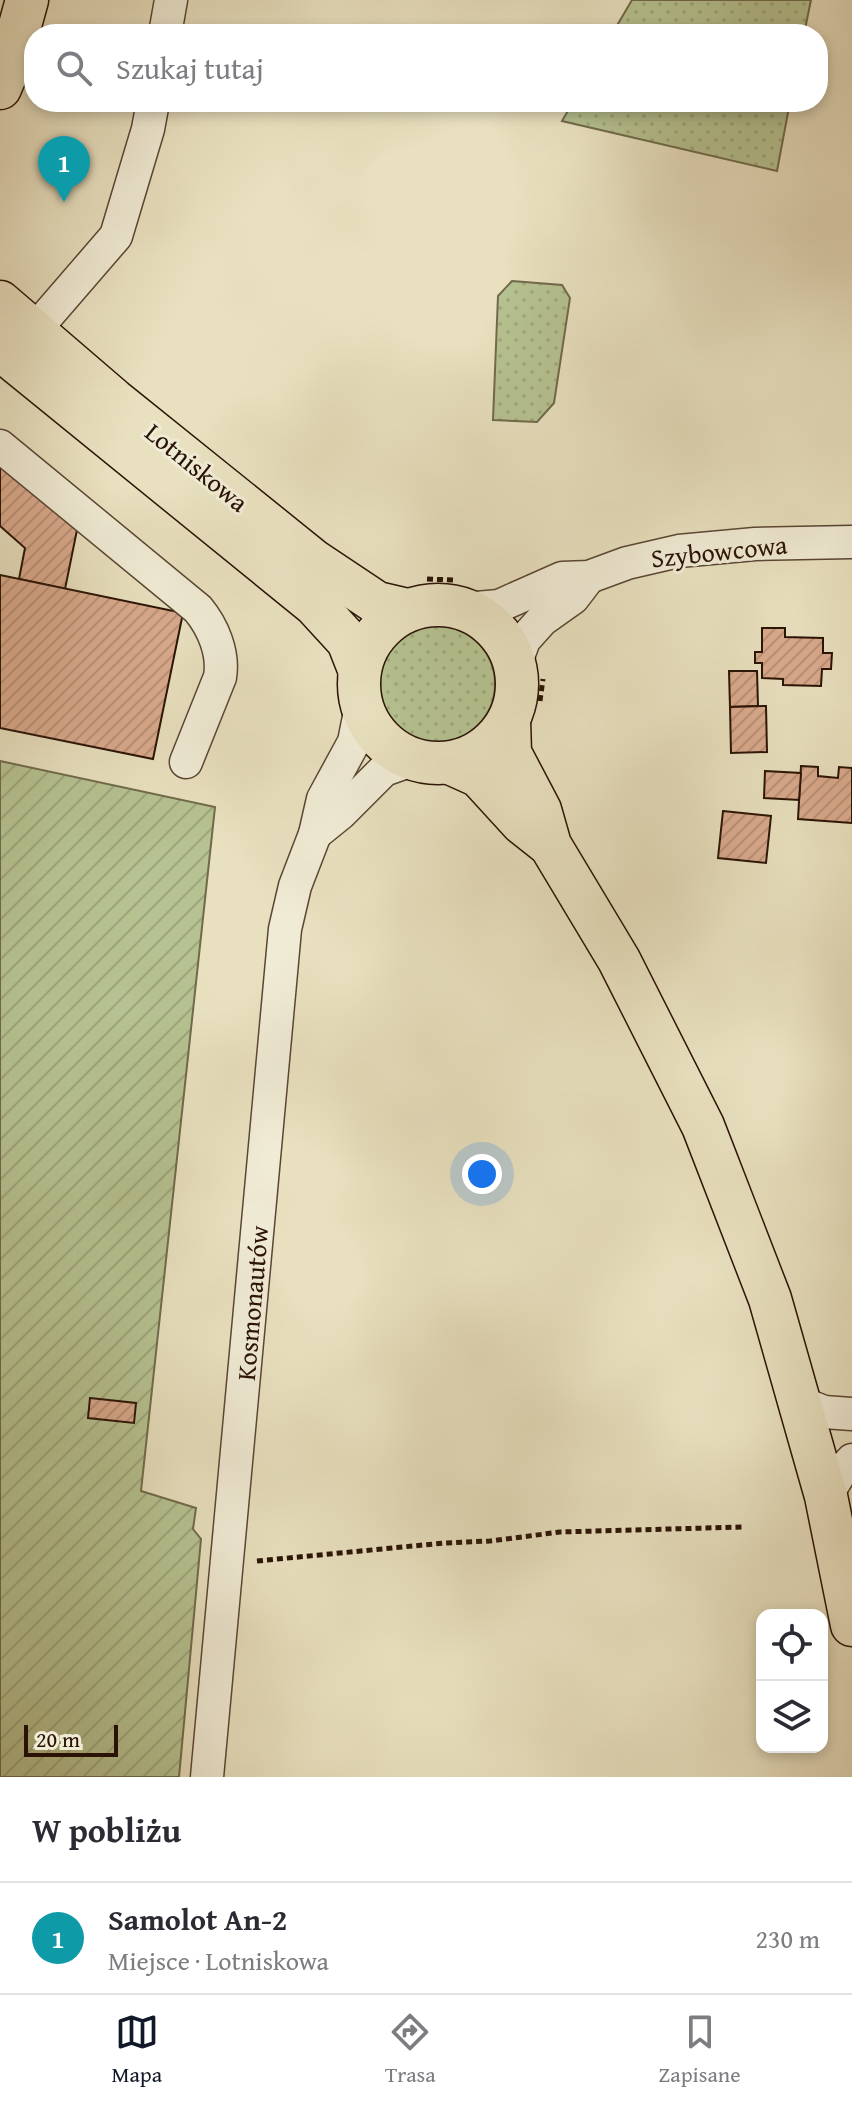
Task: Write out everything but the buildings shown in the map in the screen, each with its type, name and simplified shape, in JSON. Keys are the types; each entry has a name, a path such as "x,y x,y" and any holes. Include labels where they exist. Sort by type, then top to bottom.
{"main road":[{"path":"0,88 27,0"},
{"name":"Lotniskowa","path":"0,302 11,352 315,605 348,641 360,688"},
{"name":"Lotniskowa","path":"11,352 114,400 314,561 377,603 407,610"},
{"path":"431,762 469,758 485,749 499,736 509,720 517,683 515,665 498,631 483,618 446,604 407,610 375,634 365,651 360,688 369,724 380,740 395,752 479,776 522,823 550,845"},
{"path":"509,720 510,753 540,810 550,845 619,960 703,1126 770,1299 826,1496 852,1625"}],"street":[{"path":"167,24 171,0"},
{"path":"11,352 116,236 151,112"},
{"path":"0,446 198,609 209,622 222,663 220,677 186,762"},
{"name":"Szybowcowa","path":"465,609 499,606 562,578 589,577 627,563 679,551 755,544 852,542"},
{"name":"Szybowcowa","path":"515,665 524,640 542,620 573,598 589,577"},
{"name":"Kosmonautów","path":"207,1777 285,929 295,886 315,834 323,799 354,742 360,688"},
{"name":"Kosmonautów","path":"315,834 384,770 431,762"},
{"path":"801,1403 824,1412 852,1414"},
{"path":"826,1496 852,1460"}],"path":[{"path":"228,1559 257,1561 560,1532 743,1527"}],"green space":[{"path":"632,0 811,0 806,24 618,24"},
{"path":"567,112 788,112 777,171 562,121"},
{"path":"512,281 562,285 570,298 554,403 537,422 493,420 498,296"},
{"path":"437,626 459,631 478,643 490,662 495,684 490,706 478,725 459,737 437,742 415,737 396,725 384,706 379,684 384,662 396,643 415,631"},
{"path":"0,761 215,807 141,1491 196,1508 193,1529 201,1539 179,1777 0,1777"}],"place":[{"name":"Samolot An-2","path":"64,202"}]}
